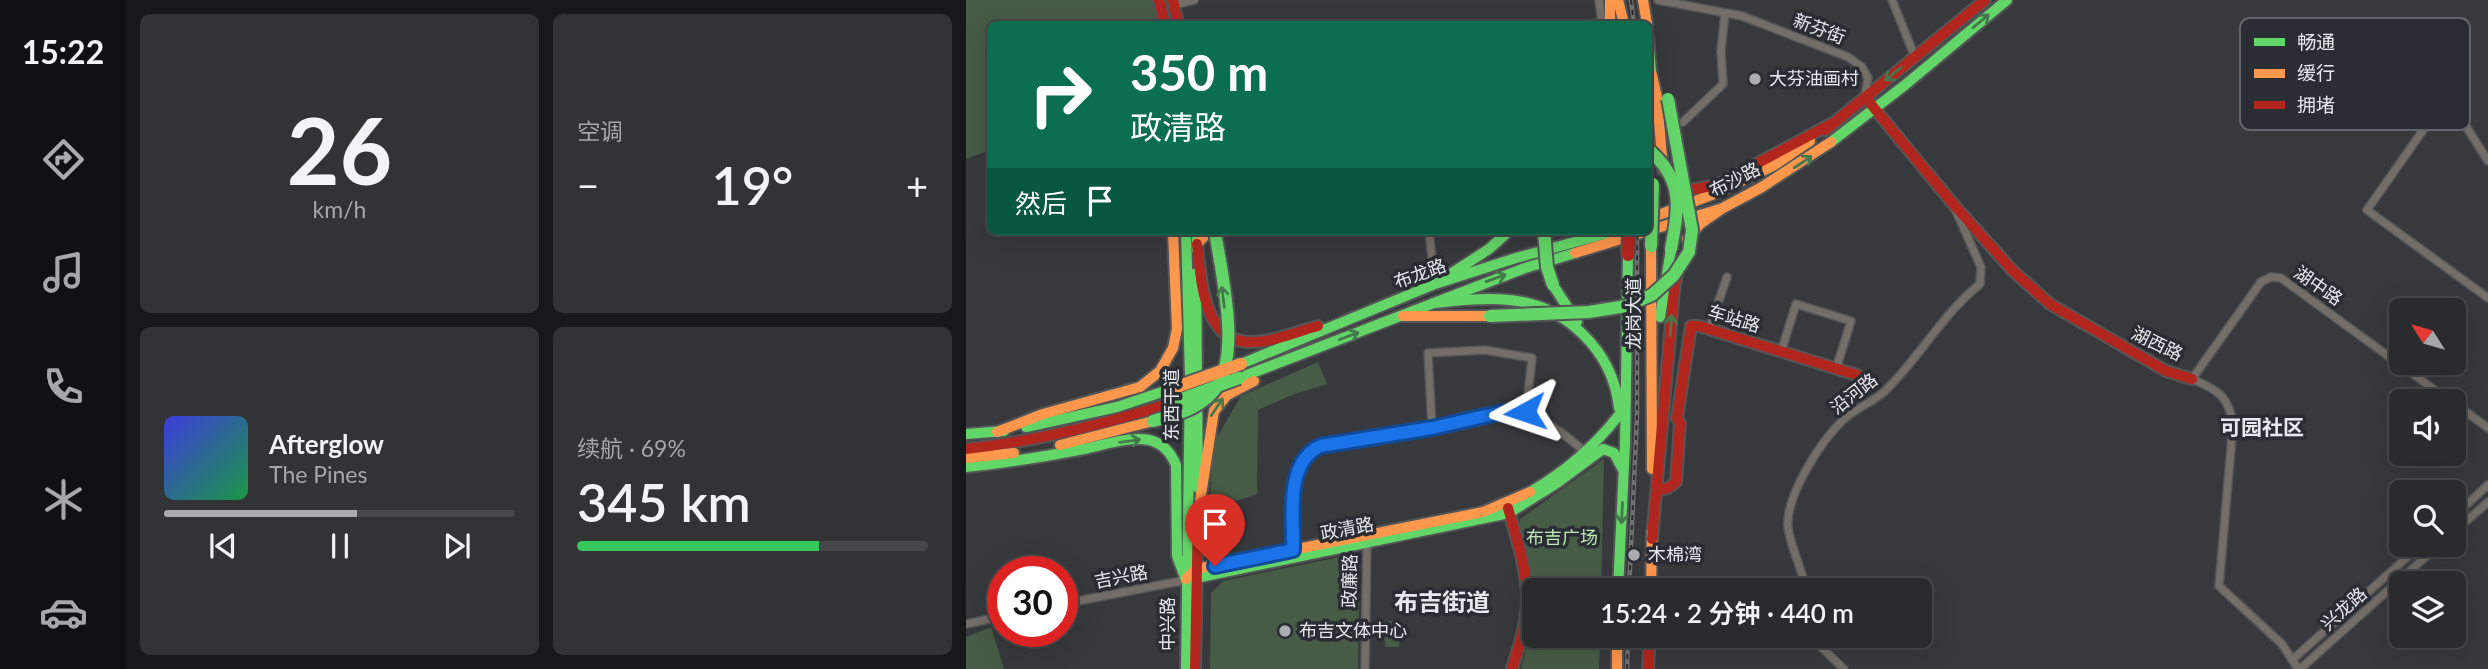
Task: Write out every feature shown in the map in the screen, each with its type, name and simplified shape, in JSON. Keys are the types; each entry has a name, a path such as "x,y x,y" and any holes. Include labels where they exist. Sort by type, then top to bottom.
{"main road":[{"path":"1160,0 1164,21"},
{"path":"1607,21 1609,0"},
{"path":"1618,0 1623,21"},
{"path":"1643,0 1647,21"},
{"name":"布沙路","path":"1652,217 1714,194 1773,166 1831,124 1984,0"},
{"name":"布沙路","path":"1652,230 1723,208 1751,195 1810,158 2007,0"},
{"path":"1173,2 1177,21"},
{"path":"1403,316 1490,316 1609,310 1640,302 1670,280 1683,263 1691,246 1691,213 1668,99 1652,40"},
{"path":"1652,75 1657,97 1663,169 1676,187 1685,191 1698,191 1747,171 1831,124"},
{"name":"龙岗大道","path":"1652,75 1652,215"},
{"name":"湖西路","path":"1865,97 1954,205 2013,271 2050,303 2166,371 2192,379"},
{"path":"1652,153 1670,169 1676,182 1678,215 1661,299 1658,340 1658,490"},
{"path":"1652,539 1679,260 1686,239 1700,224 1723,208"},
{"path":"998,432 1043,414 1140,387 1149,382 1164,365 1173,348 1177,321 1172,235"},
{"name":"东西干道","path":"1186,235 1190,376 1189,554 1193,576"},
{"path":"966,458 1072,443 1183,412 1202,402 1220,383 1225,371 1227,335 1215,235"},
{"path":"1435,284 1504,235"},
{"path":"1544,235 1553,285 1607,364 1619,402 1625,445"},
{"name":"布龙路","path":"1173,396 1241,364 1435,284 1601,235"},
{"name":"龙岗大道","path":"1619,578 1625,445 1629,235"},
{"name":"布沙路","path":"1433,303 1525,268 1634,235"},
{"name":"龙岗大道","path":"1651,235 1651,578"},
{"path":"1197,238 1208,312 1222,332 1235,339 1251,342 1356,318"},
{"name":"东西干道","path":"1193,576 1197,526 1199,401 1197,238"},
{"path":"1433,303 1500,300 1534,304 1564,319 1587,335"},
{"name":"布龙路","path":"1173,396 1240,378 1433,303"},
{"name":"车站路","path":"1658,490 1668,488 1676,482 1680,424 1677,418 1690,329 1694,325 1857,375"},
{"path":"1234,562 1210,551 1200,540 1197,526 1212,412 1235,388 1275,374 1323,347"},
{"path":"966,434 998,432 1173,396"},
{"path":"966,449 1058,436 1116,421 1173,396"},
{"name":"政清路","path":"1193,576 1504,510 1588,455 1619,415"},
{"path":"966,467 1042,457 1132,440 1158,443 1169,453 1176,465 1177,556 1193,576"},
{"path":"1588,455 1609,449 1615,454 1624,471"},
{"path":"1504,510 1520,599 1519,618 1505,669"},
{"path":"1504,510 1519,550 1527,599 1524,628 1512,669"},
{"name":"政清路","path":"1193,576 1234,562 1367,539"},
{"name":"中兴路","path":"1186,669 1193,576"},
{"name":"中兴路","path":"1193,576 1195,669"},
{"path":"1617,648 1617,669"},
{"path":"1648,669 1649,648"}],"street":[{"path":"1173,2 1194,0"},
{"path":"1599,0 1606,21"},
{"name":"新芬街","path":"1658,0 1742,16 1848,57 1862,67 1868,78 1865,97"},
{"path":"1892,0 1915,57"},
{"path":"1684,122 1723,84 1721,51 1726,13"},
{"path":"2423,130 2367,210 2488,299"},
{"path":"2468,130 2488,161"},
{"name":"沿河路","path":"1804,578 1788,524 1792,499 1813,460 1844,419 1885,392 1958,303 1980,284 1981,267 1954,205"},
{"path":"1429,235 1435,284"},
{"path":"1709,329 1727,277"},
{"name":"湖中路","path":"2192,379 2261,282 2270,277 2281,278 2434,389"},
{"path":"1781,352 1796,304 1850,321 1836,369"},
{"path":"1432,428 1428,353 1485,350 1532,358 1525,412"},
{"name":"湖西路","path":"2192,379 2224,397 2231,409 2219,586 2282,644 2299,669"},
{"path":"1293,550 1295,483 1301,463 1309,453 1326,444 1432,428 1503,412 1525,412 1539,419 1588,455"},
{"name":"湖中路","path":"2466,412 2488,428"},
{"path":"2466,505 2488,485"},
{"path":"2466,522 2488,502"},
{"name":"政廉路","path":"1365,669 1367,539"},
{"name":"兴龙路","path":"2291,660 2407,557"},
{"name":"兴龙路","path":"2299,669 2425,557"},
{"name":"吉兴路","path":"1078,601 1193,576"},
{"path":"966,624 987,619"},
{"path":"1822,648 1844,669"}],"green space":[{"path":"966,0 1154,0 1157,21 987,21 987,151 966,159"},
{"path":"1318,362 1327,384 1258,410 1257,494 1209,510 1214,442 1241,396"},
{"name":"布吉广场","path":"1604,459 1601,578 1530,578 1520,519"},
{"name":"布吉文体中心","path":"1340,557 1360,562 1358,669 1210,669 1211,593 1223,581"},
{"path":"1384,621 1398,621 1399,647 1385,647"},
{"path":"987,629 987,647 997,647 1004,669 966,669 966,637"},
{"name":"布吉广场","path":"1526,648 1600,648 1599,669 1521,669"}],"railway":[{"path":"1631,0 1634,21"},
{"path":"1630,578 1637,416 1637,235"},
{"path":"1627,669 1628,648"}],"traffic: fast":[{"path":"1831,142 1905,85 2007,0"},
{"path":"1490,316 1589,312 1626,306 1652,295 1674,275 1689,252 1692,230 1668,99"},
{"path":"1652,153 1668,172 1676,194 1676,220 1671,249"},
{"path":"1652,215 1653,184"},
{"path":"1186,235 1190,376 1186,669"},
{"path":"1197,235 1197,250"},
{"path":"1153,421 1199,404 1211,394 1221,379 1226,361 1228,316 1216,235"},
{"path":"1435,284 1489,249 1505,235"},
{"path":"1544,235 1547,267 1553,285"},
{"path":"1241,364 1435,284 1600,235"},
{"path":"1651,235 1651,246"},
{"path":"1660,317 1671,249"},
{"path":"1239,378 1525,268 1575,253"},
{"path":"1619,578 1625,445 1628,255"},
{"path":"1196,273 1198,488"},
{"path":"1553,285 1577,322"},
{"path":"1433,303 1509,300 1530,304 1567,321 1597,350 1615,387 1619,408"},
{"path":"1174,402 1239,378"},
{"path":"1026,427 1117,407 1171,389"},
{"path":"1530,492 1578,458 1619,415"},
{"path":"966,434 1004,431"},
{"path":"966,467 1051,455 1123,440 1140,439 1158,443 1169,453 1176,465 1177,556 1186,580"},
{"path":"1186,580 1509,513 1557,483 1603,449 1614,453 1623,470"},
{"path":"1198,535 1214,554 1231,562"}],"traffic: slow":[{"path":"1610,0 1610,21"},
{"path":"1618,0 1623,21"},
{"path":"1643,0 1646,21"},
{"path":"1652,75 1657,97 1663,170"},
{"path":"1652,217 1714,194 1773,166 1810,141"},
{"path":"1652,230 1723,208 1762,187 1831,142"},
{"path":"1687,239 1700,224 1723,208"},
{"path":"997,432 1043,414 1140,387 1160,371 1173,348 1177,329 1173,235"},
{"path":"1197,244 1205,235"},
{"path":"1575,253 1634,235"},
{"path":"1651,246 1652,469"},
{"path":"1403,316 1490,316"},
{"path":"1171,389 1241,364"},
{"path":"1197,521 1214,411 1227,395 1254,381"},
{"path":"1060,445 1153,421"},
{"path":"966,458 1014,453"},
{"path":"1186,579 1196,569 1483,512 1530,492"},
{"path":"1651,578 1652,532"},
{"path":"1617,648 1617,669"}],"traffic: jam":[{"path":"1159,0 1164,21"},
{"path":"1173,0 1177,21"},
{"path":"1825,130 1985,0"},
{"path":"1865,97 1954,205 2013,271 2050,304 2166,371 2192,379"},
{"path":"1678,188 1690,190 1717,185 1831,124"},
{"path":"1628,255 1629,235"},
{"path":"1197,244 1207,305 1221,330 1233,338 1248,342 1266,341 1318,326"},
{"path":"1652,539 1678,268"},
{"path":"1658,490 1668,488 1676,482 1680,423 1677,418 1691,326 1699,326 1857,375"},
{"path":"966,449 1071,431 1174,402"},
{"path":"1508,508 1527,587 1524,626 1512,669"},
{"path":"1195,669 1198,514"},
{"path":"1648,669 1649,648"}],"place":[{"name":"大芬油画村","path":"1755,79"},
{"name":"木棉湾","path":"1634,555"},
{"name":"布吉文体中心","path":"1285,631"}],"district":[{"name":"可园社区","path":"2262,428"},
{"name":"布吉街道","path":"1442,603"}],"route":[{"path":"1215,566 1293,550 1296,475 1305,457 1320,446 1432,428 1503,412 1525,412"}]}
